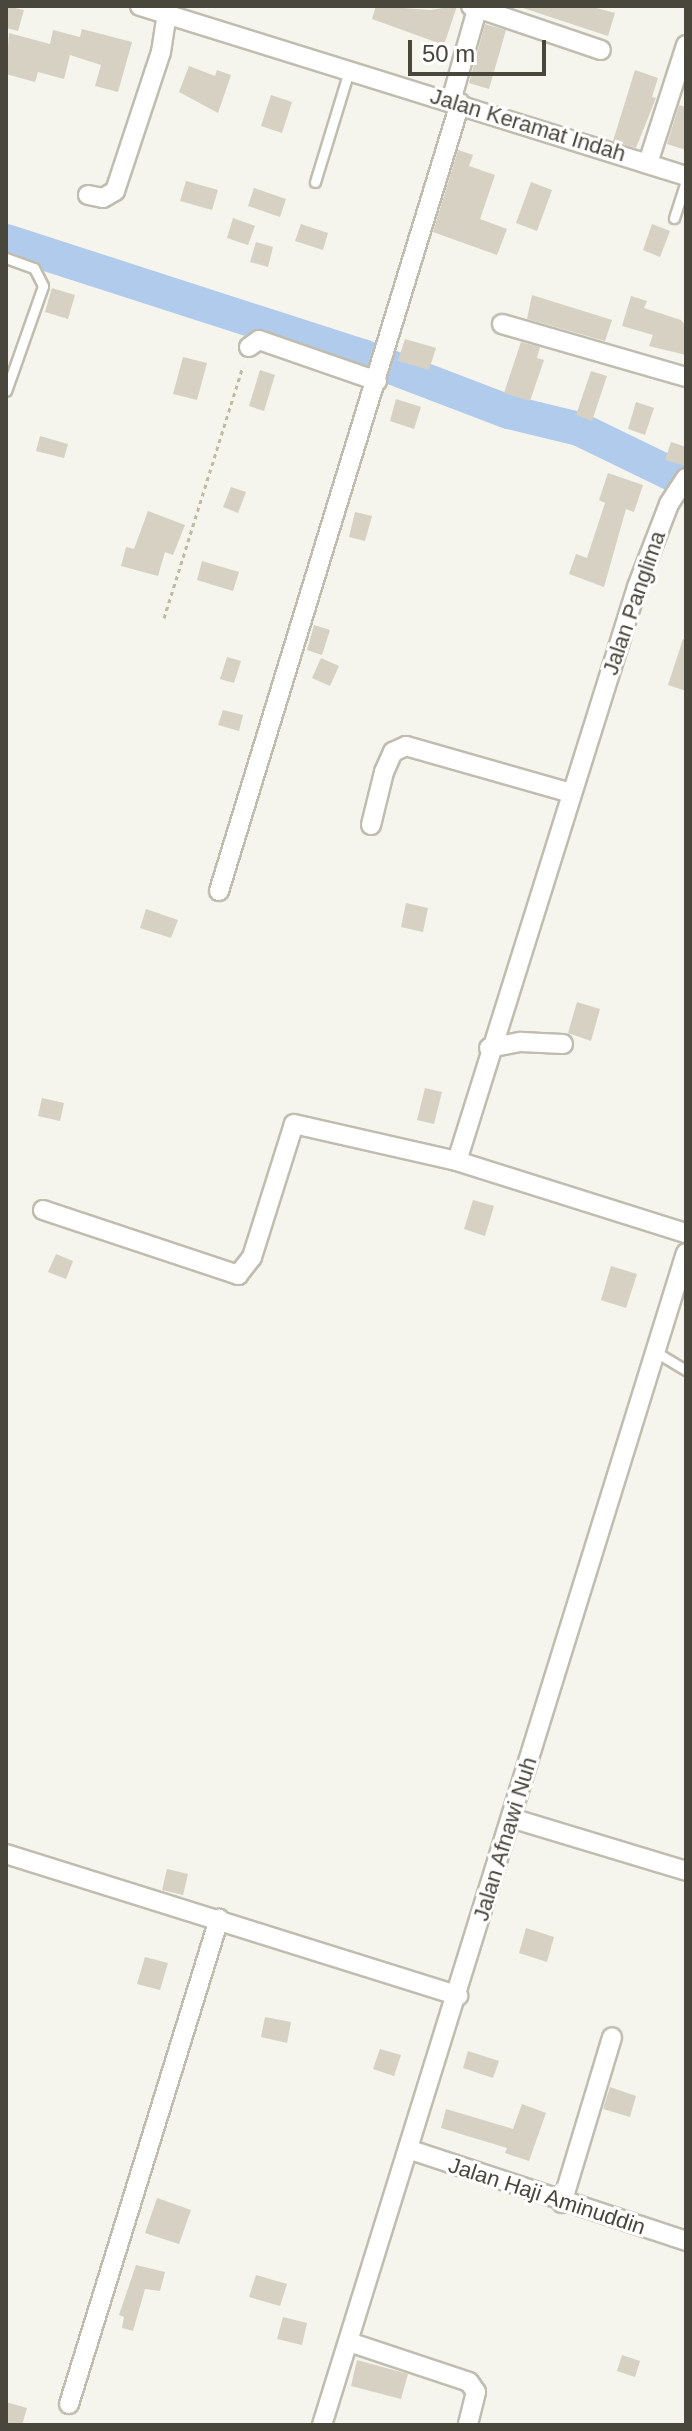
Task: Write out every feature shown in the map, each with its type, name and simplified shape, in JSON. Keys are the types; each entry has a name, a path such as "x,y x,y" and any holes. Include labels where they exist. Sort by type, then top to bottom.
{"street":[{"name":"Jalan Keramat Indah","path":"140,6 166,10 350,67 686,178"},
{"path":"219,891 386,352 456,102 476,7 601,50"},
{"path":"88,195 103,198 115,191 161,52 166,10"},
{"path":"648,163 686,45"},
{"path":"502,324 686,377"},
{"path":"249,347 259,340 378,378"},
{"name":"Jalan Panglima","path":"457,1161 489,1048 589,731 647,558 681,486"},
{"path":"371,825 384,772 393,752 406,746 571,793"},
{"path":"489,1048 521,1042 563,1044"},
{"path":"43,1210 238,1275 252,1257 294,1124 457,1161 686,1233"},
{"name":"Jalan Afnawi Nuh","path":"322,2425 458,1996 686,1253"},
{"path":"511,1818 686,1871"},
{"path":"6,1854 458,1996"},
{"path":"69,2404 219,1919"},
{"path":"562,2203 612,2037"},
{"name":"Jalan Haji Aminuddin","path":"408,2149 562,2203 686,2241"},
{"path":"349,2342 469,2382 476,2392 468,2425"}],"lane":[{"path":"315,182 350,67"},
{"path":"674,218 686,178"},
{"path":"6,258 34,268 43,279 6,391"},
{"path":"654,1351 686,1370"}],"path":[{"path":"164,618 249,347"}],"building":[{"path":"6,6 24,10 18,31 6,28"},
{"path":"376,6 430,10 457,6 444,45 372,19"},
{"path":"517,6 589,6 615,13 608,36"},
{"path":"485,24 506,30 489,89 469,83"},
{"path":"82,29 132,42 118,92 95,86 101,65 70,55 64,79 38,72 35,82 6,74 9,33 50,44 53,30 80,37"},
{"path":"189,66 215,76 217,70 231,75 218,113 179,92"},
{"path":"635,70 658,78 652,97 656,98 636,148 613,141"},
{"path":"271,95 292,102 282,133 261,126"},
{"path":"679,105 686,107 686,150 667,144"},
{"path":"458,150 473,155 469,166 495,175 480,219 507,229 497,255 433,232"},
{"path":"186,181 218,190 212,210 180,201"},
{"path":"531,182 552,190 537,231 516,223"},
{"path":"254,188 286,199 280,217 248,206"},
{"path":"233,218 255,226 248,245 227,238"},
{"path":"301,224 328,233 323,250 295,241"},
{"path":"652,224 670,231 660,257 643,250"},
{"path":"256,242 273,247 268,267 250,262"},
{"path":"52,288 75,295 68,319 45,312"},
{"path":"532,295 612,320 605,341 527,319"},
{"path":"631,296 647,301 644,308 681,320 686,326 686,355 649,346 653,335 622,326"},
{"path":"405,339 436,348 429,370 398,361"},
{"path":"521,342 540,347 537,358 544,360 530,401 504,393"},
{"path":"183,357 207,363 197,400 173,394"},
{"path":"260,370 275,375 264,411 249,406"},
{"path":"591,371 607,376 592,421 576,415"},
{"path":"396,399 421,407 414,429 390,421"},
{"path":"636,402 654,408 645,435 628,429"},
{"path":"40,436 68,444 64,458 36,451"},
{"path":"671,442 686,447 686,466 665,460"},
{"path":"608,473 643,485 634,512 626,509 604,587 569,574 576,554 587,558 605,503 599,500"},
{"path":"231,487 246,492 238,513 223,507"},
{"path":"148,511 185,525 173,555 165,552 158,576 121,566 126,547 134,549"},
{"path":"355,512 372,516 365,541 349,537"},
{"path":"202,561 239,572 233,591 197,580"},
{"path":"314,625 330,630 322,655 307,650"},
{"path":"683,639 686,639 686,691 668,685"},
{"path":"227,657 241,661 234,683 220,679"},
{"path":"321,658 339,666 330,686 312,678"},
{"path":"223,710 243,715 239,731 218,725"},
{"path":"406,903 428,908 423,932 401,927"},
{"path":"146,909 178,920 171,938 140,928"},
{"path":"577,1002 600,1009 591,1041 568,1033"},
{"path":"425,1088 442,1092 434,1124 417,1120"},
{"path":"42,1098 64,1103 60,1121 38,1116"},
{"path":"473,1200 494,1206 485,1236 464,1229"},
{"path":"56,1254 73,1261 66,1279 48,1272"},
{"path":"611,1266 637,1274 626,1308 601,1300"},
{"path":"167,1869 188,1874 183,1895 162,1890"},
{"path":"526,1928 554,1937 547,1962 519,1953"},
{"path":"145,1957 168,1963 160,1990 137,1984"},
{"path":"265,2017 291,2022 287,2043 261,2037"},
{"path":"380,2049 401,2055 394,2076 373,2069"},
{"path":"468,2051 499,2061 493,2078 463,2068"},
{"path":"610,2087 636,2096 630,2117 603,2109"},
{"path":"522,2104 546,2113 529,2161 505,2153 507,2148 441,2128 446,2109 513,2129"},
{"path":"157,2198 191,2210 179,2244 145,2233"},
{"path":"136,2265 165,2272 160,2291 145,2289 133,2331 122,2328 124,2317 119,2315"},
{"path":"256,2275 287,2284 280,2306 249,2297"},
{"path":"283,2317 307,2323 302,2345 277,2339"},
{"path":"622,2355 640,2361 635,2377 617,2371"},
{"path":"357,2360 408,2374 401,2399 351,2386"},
{"path":"6,2402 27,2408 22,2425 6,2425"}],"waterway":[{"path":"6,241 362,356 509,412 579,429 686,481"}]}
